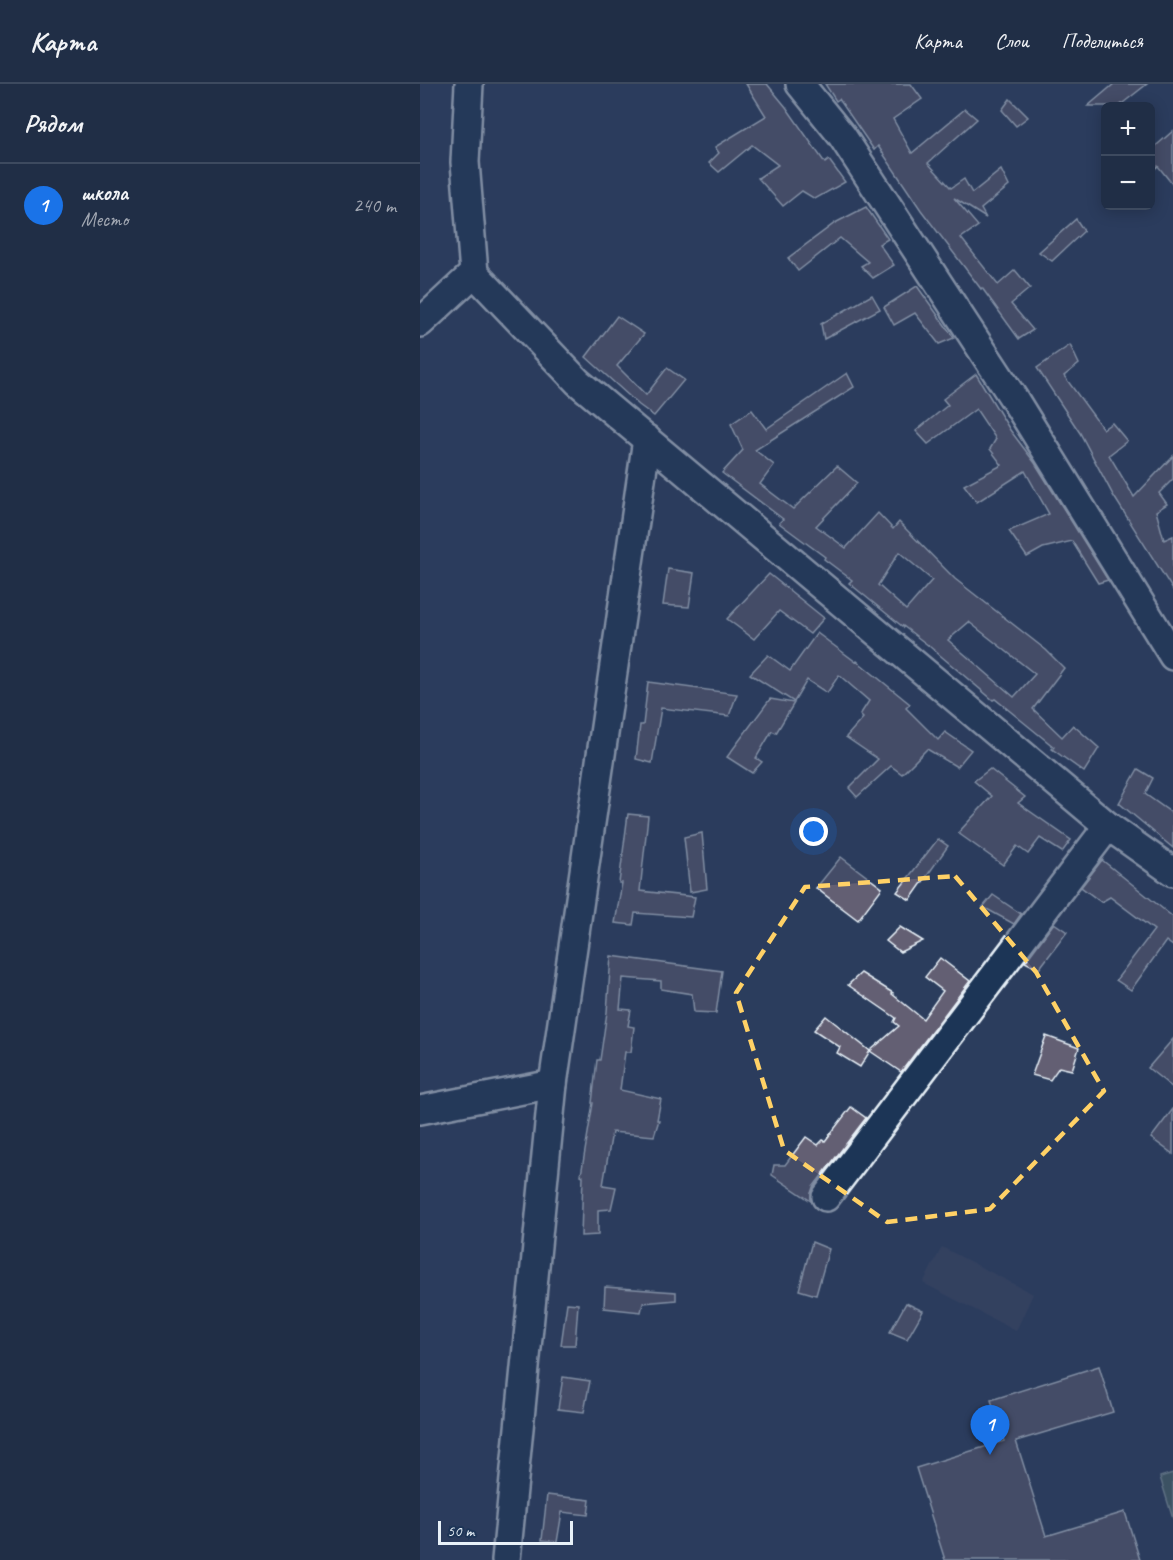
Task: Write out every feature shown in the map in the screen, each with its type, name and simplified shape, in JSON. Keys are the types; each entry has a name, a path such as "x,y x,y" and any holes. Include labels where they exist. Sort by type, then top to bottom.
{"street":[{"path":"469,84 465,162 474,273 578,382 1108,826 1173,872"},
{"path":"800,84 842,136 1003,382 1173,656"},
{"path":"420,323 474,273"},
{"path":"506,1560 553,1084 647,439"},
{"path":"826,1197 1108,826"},
{"path":"420,1110 553,1084"}],"highlighted area":[{"path":"955,876 1036,972 1104,1091 990,1209 887,1222 784,1150 736,993 805,887"}],"shaded area":[{"path":"942,1247 1033,1294 1016,1331 923,1283"}],"green space":[{"path":"1173,1473 1173,1519 1160,1477"}],"building":[{"path":"746,84 767,84 825,163 829,160 845,182 815,199 802,191 783,206 758,178 778,165 752,145 719,172 709,163 719,153 715,147 766,116"},
{"path":"825,84 911,84 922,99 893,119 912,153 965,109 977,119 928,163 951,188 964,179 972,193 1001,170 1009,186 981,209 986,218 954,198 978,226 961,238 998,285 1015,270 1030,288 1011,304 1033,330 1019,339 921,210 878,146 874,150 839,99 836,101"},
{"path":"1114,84 1147,84 1124,102 1101,102 1101,106 1088,106"},
{"path":"1010,99 1028,117 1016,126 1002,110"},
{"path":"1173,131 1173,185 1158,166 1155,169 1155,147"},
{"path":"866,207 888,239 879,244 894,265 873,278 861,266 868,262 840,238 798,271 788,258 835,223"},
{"path":"1076,219 1084,231 1052,261 1039,252"},
{"path":"917,286 954,338 939,344 915,313 894,325 884,307"},
{"path":"872,295 880,309 824,339 821,324"},
{"path":"617,316 644,334 617,366 646,395 667,368 684,380 654,416 586,357"},
{"path":"1070,345 1079,364 1064,376 1103,429 1112,423 1127,441 1109,455 1134,497 1173,456 1173,479 1159,493 1167,504 1156,511 1164,540 1173,536 1173,590 1113,495 1080,433 1037,368"},
{"path":"847,373 854,387 755,450 774,465 760,484 793,509 837,466 857,483 816,526 846,548 878,513 893,529 899,522 955,579 1046,650 1064,668 1033,709 1062,737 1073,725 1099,748 1084,772 1052,749 1054,747 849,583 852,580 779,523 783,519 722,473 743,450 731,424 752,410 766,429","holes":["899,552 932,580 906,610 878,585","969,622 1035,674 1014,697 948,640"]},
{"path":"976,374 1108,580 1098,583 1072,541 1043,548 1027,557 1009,531 1049,514 1025,471 977,502 964,485 1002,465 990,449 996,439 976,409 928,444 916,431 948,405 943,399"},
{"path":"668,569 694,573 689,607 663,605"},
{"path":"769,574 824,618 810,634 779,611 754,639 727,619"},
{"path":"817,633 857,661 910,704 906,708 938,740 945,732 971,750 957,767 927,749 902,774 891,766 857,797 849,788 878,759 846,737 863,718 860,715 869,701 839,675 827,693 807,680 794,702 750,674 768,655 790,671"},
{"path":"648,682 737,694 729,716 661,708 652,763 636,759"},
{"path":"770,699 794,703 776,733 772,731 756,758 762,762 752,773 727,757"},
{"path":"990,769 1025,797 1018,803 1071,840 1062,852 1040,838 1028,854 1017,846 1003,865 958,833 992,796 974,781"},
{"path":"1138,769 1153,778 1145,794 1173,814 1173,848 1119,803"},
{"path":"628,814 648,816 640,891 695,897 691,917 635,913 633,925 615,923 622,883 619,883"},
{"path":"702,833 707,889 690,892 684,837"},
{"path":"938,839 948,846 910,900 897,892"},
{"path":"841,857 882,888 858,920 816,888"},
{"path":"1102,860 1173,917 1173,946 1166,941 1131,990 1116,980 1154,930 1110,897 1101,902 1081,887"},
{"path":"993,895 1021,914 1014,924 983,907"},
{"path":"1054,923 1067,932 1039,969 1025,962"},
{"path":"900,927 923,941 900,952 886,941"},
{"path":"611,956 722,971 716,1013 694,1012 692,994 661,989 661,981 623,978 620,1009 631,1010 628,1026 634,1027 631,1052 625,1052 620,1090 661,1099 657,1120 659,1120 654,1136 612,1132 603,1185 616,1187 611,1209 598,1210 598,1235 581,1236 583,1176 581,1175 593,1103 597,1060 600,1060 607,1012"},
{"path":"940,958 970,981 901,1072 870,1051 899,1026 894,1022 896,1018 848,985 861,973 893,993 923,1019 943,991 925,977"},
{"path":"826,1016 870,1051 860,1067 837,1053 840,1047 814,1030"},
{"path":"1046,1036 1079,1048 1072,1070 1059,1067 1050,1080 1032,1075"},
{"path":"1173,1039 1173,1088 1148,1068"},
{"path":"851,1107 866,1118 813,1187 811,1201 772,1175 774,1165 785,1165 806,1137 818,1145 823,1140 825,1141"},
{"path":"1173,1109 1173,1154 1151,1138"},
{"path":"812,1242 829,1249 816,1295 799,1290"},
{"path":"605,1287 676,1292 676,1300 643,1303 641,1312 604,1308"},
{"path":"567,1303 578,1304 575,1345 561,1345"},
{"path":"906,1303 923,1311 907,1339 890,1332"},
{"path":"1099,1366 1113,1412 1016,1441 1046,1536 1125,1512 1140,1560 945,1560 916,1468 1004,1441 991,1400"},
{"path":"563,1377 590,1381 584,1412 558,1409"},
{"path":"547,1495 590,1500 588,1515 562,1512 557,1542 542,1540"}],"place":[{"name":"школа","path":"990,1455"}]}
